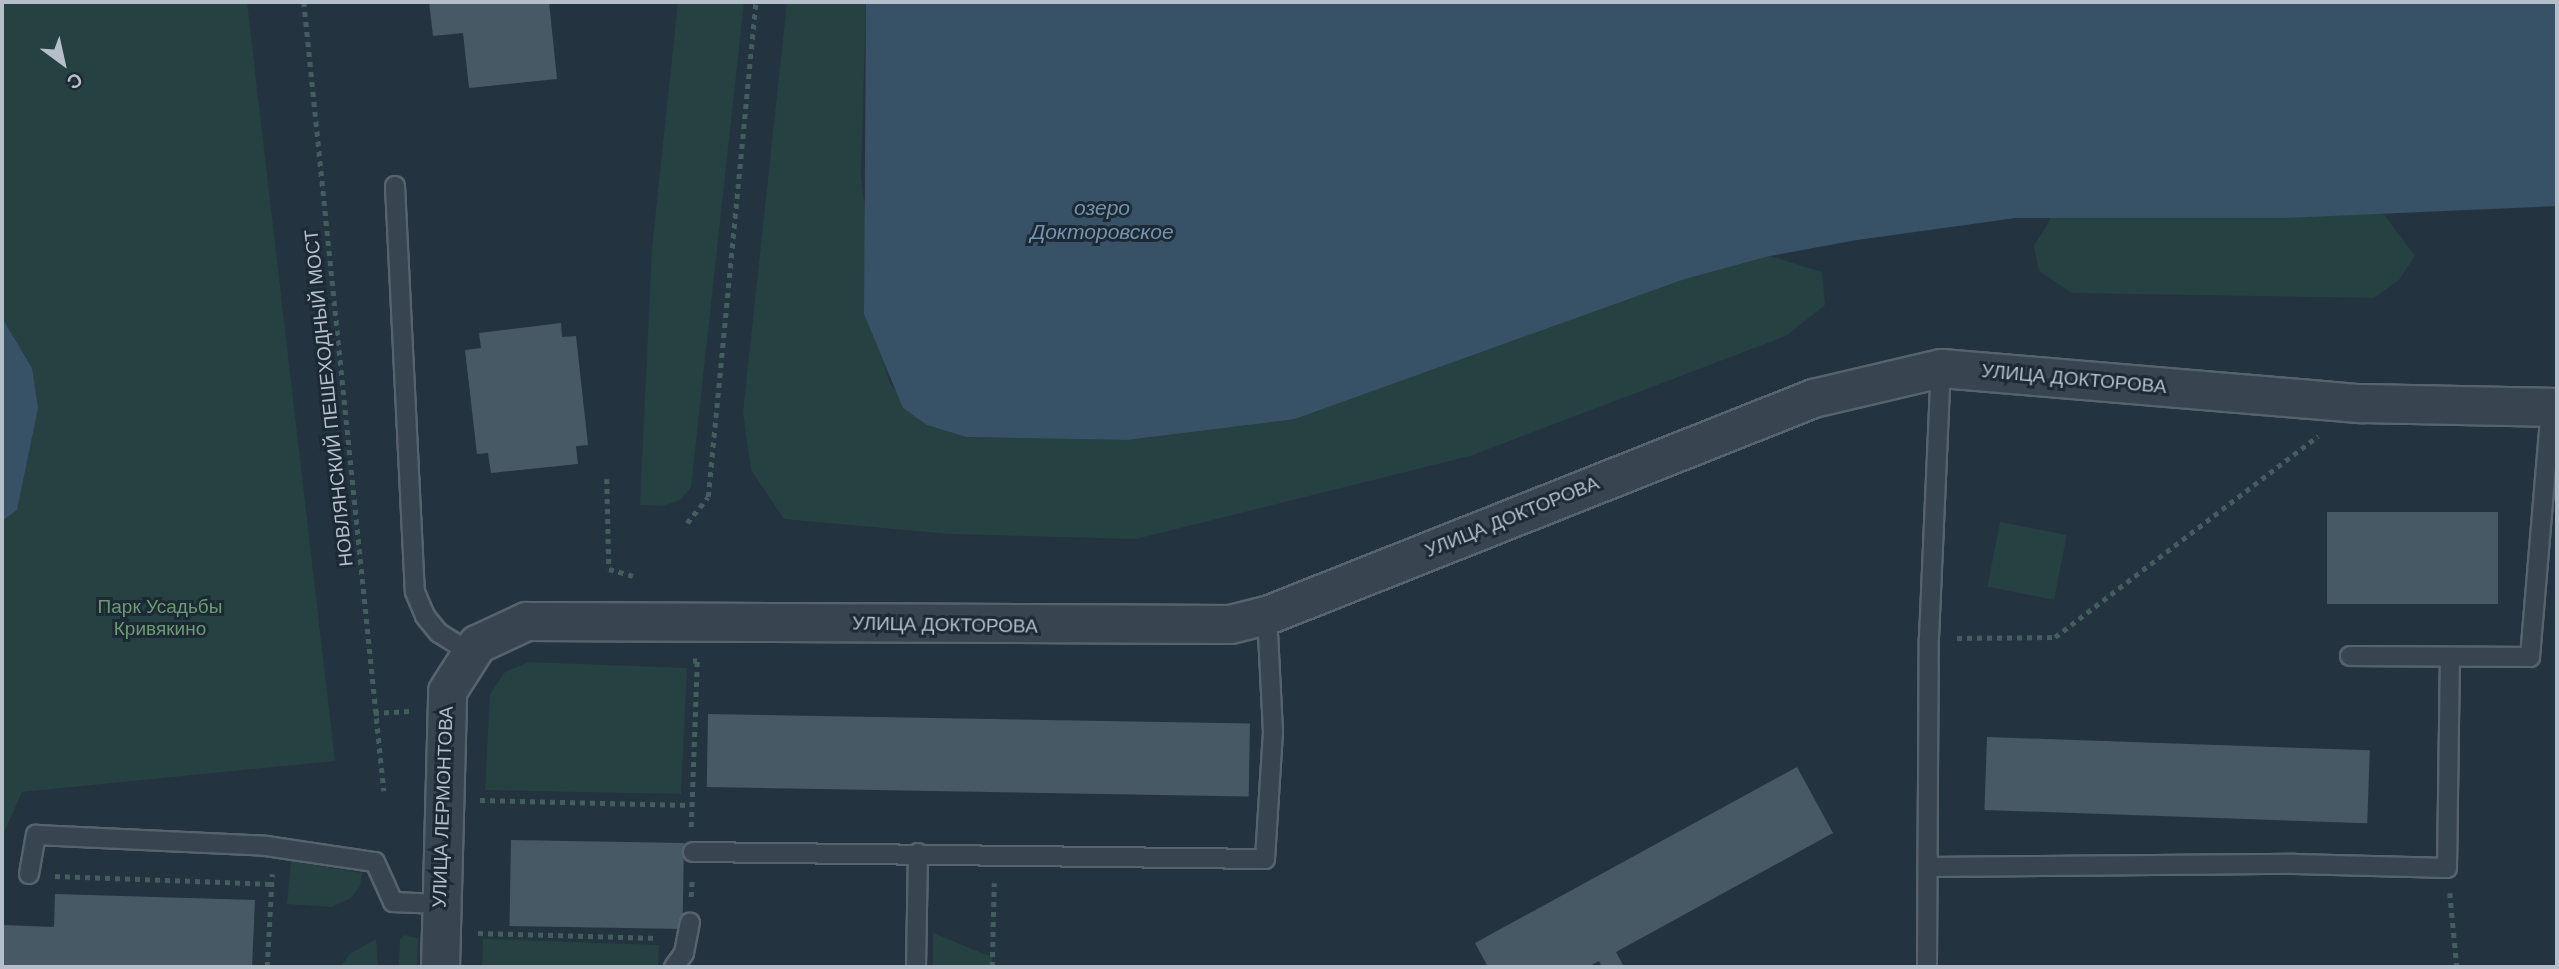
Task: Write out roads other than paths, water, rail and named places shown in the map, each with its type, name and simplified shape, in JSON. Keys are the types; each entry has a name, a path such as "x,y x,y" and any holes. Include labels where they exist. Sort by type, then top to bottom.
{"street":[{"name":"УЛИЦА ДОКТОРОВА","path":"470,652 501,629 526,621 1190,627 1267,615 1813,398 1941,368 2362,403 2554,407"},
{"name":"УЛИЦА ЛЕРМОНТОВА","path":"440,967 439,904 446,704 453,676 470,652"}],"lane":[{"path":"395,187 415,592 425,616 439,633 470,652"},
{"path":"1927,967 1928,638 1941,368"},
{"path":"2350,656 2530,657 2554,407"},
{"path":"693,852 1265,859 1273,733 1267,615"},
{"path":"1928,867 2295,864 2447,868 2450,657"},
{"path":"29,874 36,835 266,846 375,862 393,902 439,904"},
{"path":"916,967 918,853"},
{"path":"674,967 688,931"}],"water":[{"name":"озеро Докторовское","path":"866,2 2557,2 2557,206 2284,218 2016,218 1857,240 1770,256 1685,279 1295,419 1127,440 966,437 927,425 903,408 864,314"},
{"path":"2,318 32,368 38,408 17,510 2,521"}],"park label":[{"name":"Парк Усадьбы Кривякино","path":"160,618"}]}
